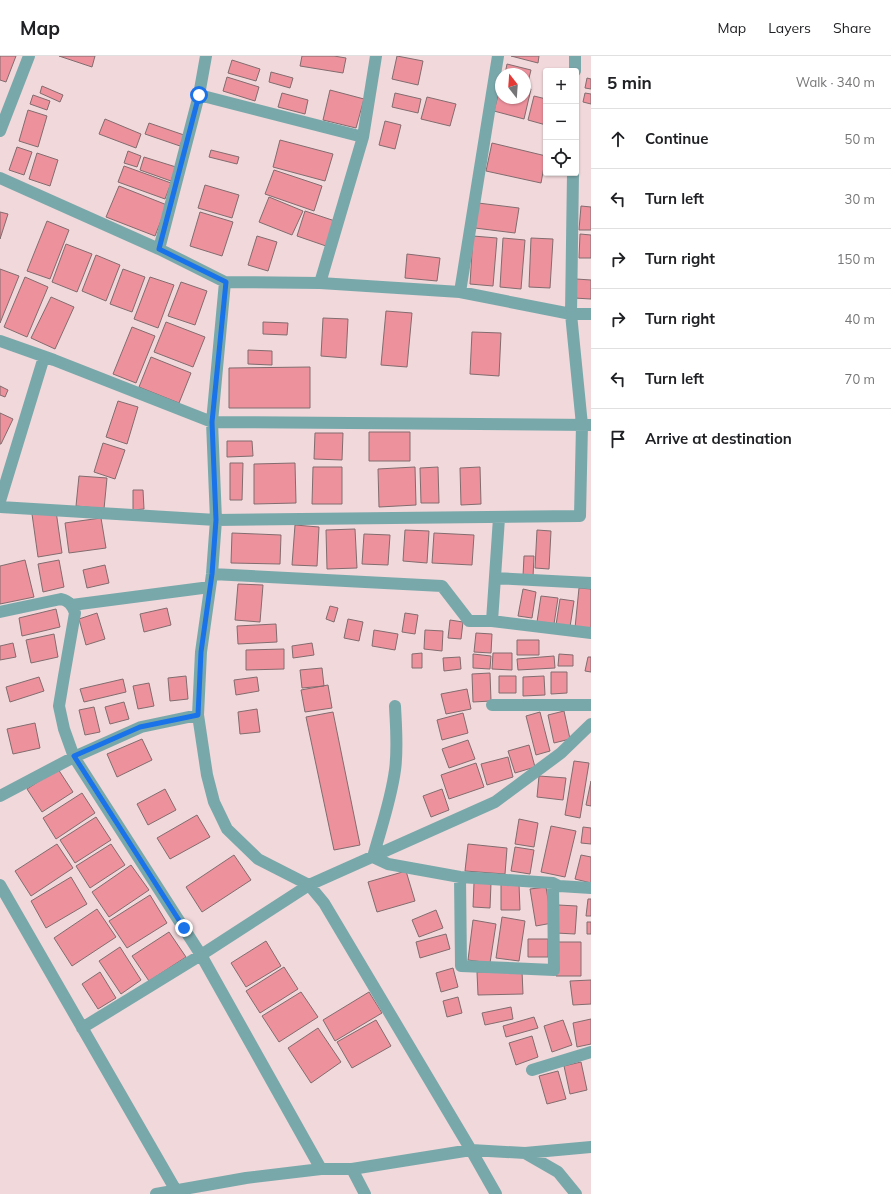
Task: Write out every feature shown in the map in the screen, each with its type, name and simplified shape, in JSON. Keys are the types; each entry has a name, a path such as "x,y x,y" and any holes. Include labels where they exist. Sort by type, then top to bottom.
{"street":[{"path":"0,131 29,56"},
{"path":"159,249 199,95 206,56"},
{"path":"320,283 363,137 376,56"},
{"path":"460,292 498,56"},
{"path":"575,56 575,68"},
{"path":"199,95 363,137"},
{"path":"0,507 216,520 586,516 587,425 571,314 573,176"},
{"path":"0,178 159,249 226,282 320,283 460,292 571,314 591,314"},
{"path":"226,282 212,422 216,520 212,574 201,652 198,715 207,775 214,802 227,829 258,859 309,884 324,903 472,1150 496,1194"},
{"path":"0,341 212,422 587,425"},
{"path":"0,501 44,357"},
{"path":"492,621 499,518"},
{"path":"212,574 442,586 469,621 492,621 591,633"},
{"path":"495,578 591,583"},
{"path":"72,605 210,587"},
{"path":"0,612 61,599 72,605 76,613 59,706 64,729 74,756 201,955 321,1169"},
{"path":"492,705 591,705"},
{"path":"373,857 388,805 396,769 395,706"},
{"path":"0,796 74,756 140,727 198,715"},
{"path":"82,1028 201,955 309,884 495,802 561,753 591,724"},
{"path":"373,857 388,864 460,877 553,883 559,886 591,888"},
{"path":"460,877 461,966 554,970 553,883"},
{"path":"0,885 176,1192"},
{"path":"532,1070 591,1052"},
{"path":"156,1194 176,1192 246,1178 321,1169 352,1169 472,1150 525,1153 591,1147"},
{"path":"525,1153 558,1172 576,1194"},
{"path":"352,1169 365,1194"}],"building":[{"path":"0,56 16,56 6,82 0,80"},
{"path":"59,56 95,56 92,67"},
{"path":"302,56 334,56 346,58 343,73 300,66"},
{"path":"397,56 423,61 418,85 392,79"},
{"path":"511,56 539,56 538,63"},
{"path":"232,60 260,69 256,81 228,73"},
{"path":"507,64 523,68 506,68"},
{"path":"271,72 293,78 290,88 269,82"},
{"path":"227,77 259,87 255,101 223,91"},
{"path":"587,78 591,79 591,89 585,88"},
{"path":"42,86 63,95 60,102 40,93"},
{"path":"330,90 364,99 356,128 323,120"},
{"path":"282,93 308,100 305,114 278,107"},
{"path":"395,93 421,99 418,113 392,107"},
{"path":"585,93 591,94 591,104 583,102"},
{"path":"33,95 50,101 47,110 30,104"},
{"path":"534,96 543,98 543,124 528,120"},
{"path":"427,97 456,104 450,126 421,119"},
{"path":"496,104 528,104 524,119 494,111"},
{"path":"28,110 47,116 38,147 19,141"},
{"path":"105,119 141,134 136,148 99,134"},
{"path":"385,121 401,125 395,149 379,145"},
{"path":"149,123 184,135 180,146 145,134"},
{"path":"280,140 333,154 325,181 273,167"},
{"path":"492,143 543,155 543,172 541,183 486,171"},
{"path":"17,147 32,152 24,175 9,170"},
{"path":"211,150 239,157 237,164 209,157"},
{"path":"128,151 141,156 137,167 124,163"},
{"path":"37,153 58,160 50,186 29,179"},
{"path":"144,157 176,167 171,181 140,170"},
{"path":"124,166 171,183 165,199 118,182"},
{"path":"274,170 322,186 314,211 265,194"},
{"path":"205,185 239,195 232,218 198,208"},
{"path":"119,186 167,205 155,236 106,217"},
{"path":"269,197 303,211 292,235 259,222"},
{"path":"478,203 519,208 515,233 475,228"},
{"path":"581,206 591,207 591,230 579,230"},
{"path":"305,211 335,221 326,246 297,236"},
{"path":"0,212 8,214 0,239"},
{"path":"200,212 233,222 222,256 190,246"},
{"path":"47,221 69,230 50,279 27,271"},
{"path":"580,234 591,235 591,258 579,258"},
{"path":"257,236 277,242 268,271 248,265"},
{"path":"473,236 497,238 493,286 470,284"},
{"path":"503,238 525,240 521,289 500,287"},
{"path":"531,238 553,239 550,288 529,287"},
{"path":"66,244 92,254 77,292 52,282"},
{"path":"407,254 440,258 437,281 405,278"},
{"path":"96,255 120,265 106,301 82,291"},
{"path":"0,269 19,276 0,323"},
{"path":"123,269 145,277 132,312 110,304"},
{"path":"25,277 48,287 27,337 4,327"},
{"path":"150,277 174,285 158,328 134,319"},
{"path":"576,279 591,280 591,299 574,298"},
{"path":"181,282 207,291 195,325 168,316"},
{"path":"51,297 74,307 55,349 31,338"},
{"path":"386,311 412,313 407,367 381,365"},
{"path":"323,318 348,319 346,358 321,356"},
{"path":"166,322 205,337 193,367 154,352"},
{"path":"263,322 288,323 287,335 263,334"},
{"path":"132,327 155,336 136,383 113,374"},
{"path":"472,332 501,333 499,376 470,374"},
{"path":"248,350 272,351 272,365 248,364"},
{"path":"151,357 191,373 179,403 139,387"},
{"path":"310,367 310,408 229,408 229,368"},
{"path":"0,386 8,390 5,397 0,395"},
{"path":"118,401 138,407 127,444 106,437"},
{"path":"0,413 13,419 1,444 0,444"},
{"path":"369,432 410,432 410,461 369,461"},
{"path":"315,433 343,433 342,460 314,459"},
{"path":"227,441 252,441 253,456 227,457"},
{"path":"103,443 125,450 115,479 94,472"},
{"path":"230,463 243,463 242,500 230,500"},
{"path":"295,463 296,503 254,504 254,464"},
{"path":"313,467 342,467 342,504 312,504"},
{"path":"415,467 416,505 379,507 378,469"},
{"path":"438,467 439,503 421,503 420,468"},
{"path":"480,467 481,504 461,505 460,468"},
{"path":"79,476 107,478 104,509 76,506"},
{"path":"133,490 143,490 144,509 133,510"},
{"path":"56,511 62,553 38,557 32,514"},
{"path":"101,518 106,548 69,553 65,523"},
{"path":"295,525 319,527 317,566 292,565"},
{"path":"355,529 357,568 327,569 326,530"},
{"path":"405,530 429,531 427,563 403,561"},
{"path":"537,530 551,531 549,569 535,568"},
{"path":"232,533 281,535 280,564 231,563"},
{"path":"434,533 474,535 472,565 432,563"},
{"path":"364,534 390,535 388,565 362,564"},
{"path":"524,556 534,556 533,577 523,576"},
{"path":"25,560 34,597 0,604 0,566"},
{"path":"59,560 64,587 43,592 38,564"},
{"path":"105,565 109,583 87,588 83,570"},
{"path":"238,584 263,585 260,622 235,620"},
{"path":"579,588 591,589 591,630 575,628"},
{"path":"523,589 536,592 532,618 518,616"},
{"path":"541,596 558,598 554,624 537,622"},
{"path":"560,599 574,601 570,627 556,625"},
{"path":"330,606 338,608 334,622 326,619"},
{"path":"167,608 171,625 144,632 140,614"},
{"path":"56,609 60,627 22,636 19,618"},
{"path":"97,613 105,639 86,645 79,619"},
{"path":"405,613 418,615 415,634 402,632"},
{"path":"348,619 363,622 359,641 344,638"},
{"path":"450,620 463,622 461,639 448,638"},
{"path":"276,624 277,642 238,644 237,626"},
{"path":"374,630 398,634 395,650 372,646"},
{"path":"425,630 443,631 442,651 424,649"},
{"path":"476,633 492,634 491,653 474,652"},
{"path":"54,634 58,657 31,663 26,640"},
{"path":"517,640 539,640 539,655 517,655"},
{"path":"13,643 16,657 0,660 0,646"},
{"path":"312,643 314,655 293,658 292,646"},
{"path":"284,649 284,669 246,670 246,650"},
{"path":"422,653 422,668 412,668 412,654"},
{"path":"493,653 512,653 512,670 492,669"},
{"path":"473,654 491,656 490,669 473,668"},
{"path":"559,654 573,655 573,666 558,666"},
{"path":"554,656 555,668 518,670 517,659"},
{"path":"460,657 461,669 444,671 443,658"},
{"path":"588,657 591,657 591,672 585,671"},
{"path":"322,668 324,686 302,688 300,670"},
{"path":"551,672 567,672 567,693 551,694"},
{"path":"490,673 491,701 473,702 472,674"},
{"path":"186,676 188,699 170,701 168,678"},
{"path":"499,676 516,676 516,693 499,693"},
{"path":"544,676 545,695 523,696 523,677"},
{"path":"39,677 44,691 10,702 6,687"},
{"path":"257,677 259,691 236,695 234,680"},
{"path":"123,679 126,692 84,702 80,689"},
{"path":"149,683 154,706 138,709 133,686"},
{"path":"328,685 332,708 305,712 301,690"},
{"path":"467,689 471,709 446,714 441,694"},
{"path":"124,702 129,719 110,724 105,707"},
{"path":"94,707 100,732 85,735 79,710"},
{"path":"257,709 260,732 240,734 238,712"},
{"path":"564,711 570,739 554,743 548,715"},
{"path":"333,712 360,845 334,850 306,717"},
{"path":"540,712 550,751 536,755 526,716"},
{"path":"463,713 468,733 442,740 437,720"},
{"path":"35,723 40,748 13,754 7,729"},
{"path":"142,739 152,760 117,777 107,754"},
{"path":"468,740 475,759 449,768 442,749"},
{"path":"529,745 535,767 515,773 508,751"},
{"path":"508,757 513,777 487,785 481,764"},
{"path":"574,761 589,763 580,818 565,815"},
{"path":"476,763 484,787 449,799 441,775"},
{"path":"58,769 73,792 42,812 27,789"},
{"path":"539,776 566,778 563,800 537,797"},
{"path":"591,781 591,806 586,805"},
{"path":"165,789 176,810 148,825 137,804"},
{"path":"442,789 449,810 431,817 423,796"},
{"path":"82,793 95,813 56,839 43,818"},
{"path":"197,815 210,837 170,859 157,838"},
{"path":"96,817 111,840 75,863 60,840"},
{"path":"519,819 538,823 534,847 515,844"},
{"path":"551,826 576,831 565,877 541,872"},
{"path":"583,827 591,828 591,844 581,843"},
{"path":"57,844 73,868 31,896 15,871"},
{"path":"111,844 125,865 90,888 76,866"},
{"path":"468,844 507,848 505,874 465,871"},
{"path":"515,847 534,850 530,874 511,871"},
{"path":"234,855 251,880 202,912 186,887"},
{"path":"581,855 591,857 591,883 575,879"},
{"path":"131,865 149,890 109,917 92,892"},
{"path":"406,871 415,901 377,912 368,882"},
{"path":"71,877 87,904 46,928 31,901"},
{"path":"474,883 491,883 490,908 473,907"},
{"path":"501,884 519,884 520,910 501,910"},
{"path":"546,887 552,923 536,926 530,889"},
{"path":"150,895 167,923 127,948 109,921"},
{"path":"588,899 591,899 591,916 586,916"},
{"path":"558,905 577,906 575,934 556,933"},
{"path":"97,909 116,937 72,966 54,938"},
{"path":"436,910 443,928 419,937 412,920"},
{"path":"502,917 525,921 519,961 496,958"},
{"path":"473,920 496,924 490,963 468,960"},
{"path":"587,922 591,922 591,934 587,934"},
{"path":"169,932 186,957 149,981 132,956"},
{"path":"446,934 450,949 420,958 416,942"},
{"path":"528,939 548,939 548,957 528,957"},
{"path":"266,941 281,966 246,987 231,963"},
{"path":"557,942 581,942 581,976 556,976"},
{"path":"120,947 141,980 121,994 99,961"},
{"path":"284,967 298,989 260,1013 246,991"},
{"path":"453,968 458,987 441,992 436,973"},
{"path":"522,971 523,994 478,995 477,972"},
{"path":"100,972 116,998 98,1009 82,984"},
{"path":"591,980 591,1004 573,1005 570,981"},
{"path":"301,992 318,1017 279,1042 262,1016"},
{"path":"369,992 382,1013 335,1041 323,1020"},
{"path":"458,997 462,1013 447,1017 443,1001"},
{"path":"511,1007 513,1019 485,1025 482,1013"},
{"path":"534,1017 538,1028 506,1037 503,1026"},
{"path":"591,1019 591,1044 577,1047 573,1023"},
{"path":"376,1020 391,1046 352,1068 337,1042"},
{"path":"563,1020 572,1045 552,1052 544,1026"},
{"path":"318,1028 341,1062 311,1083 288,1048"},
{"path":"532,1036 538,1057 516,1065 509,1043"},
{"path":"581,1062 587,1090 570,1094 564,1066"},
{"path":"558,1071 566,1099 547,1104 539,1076"}],"route":[{"path":"184,928 74,756 140,727 198,715 201,652 212,574 216,520 212,422 226,282 159,249 199,95"}]}
